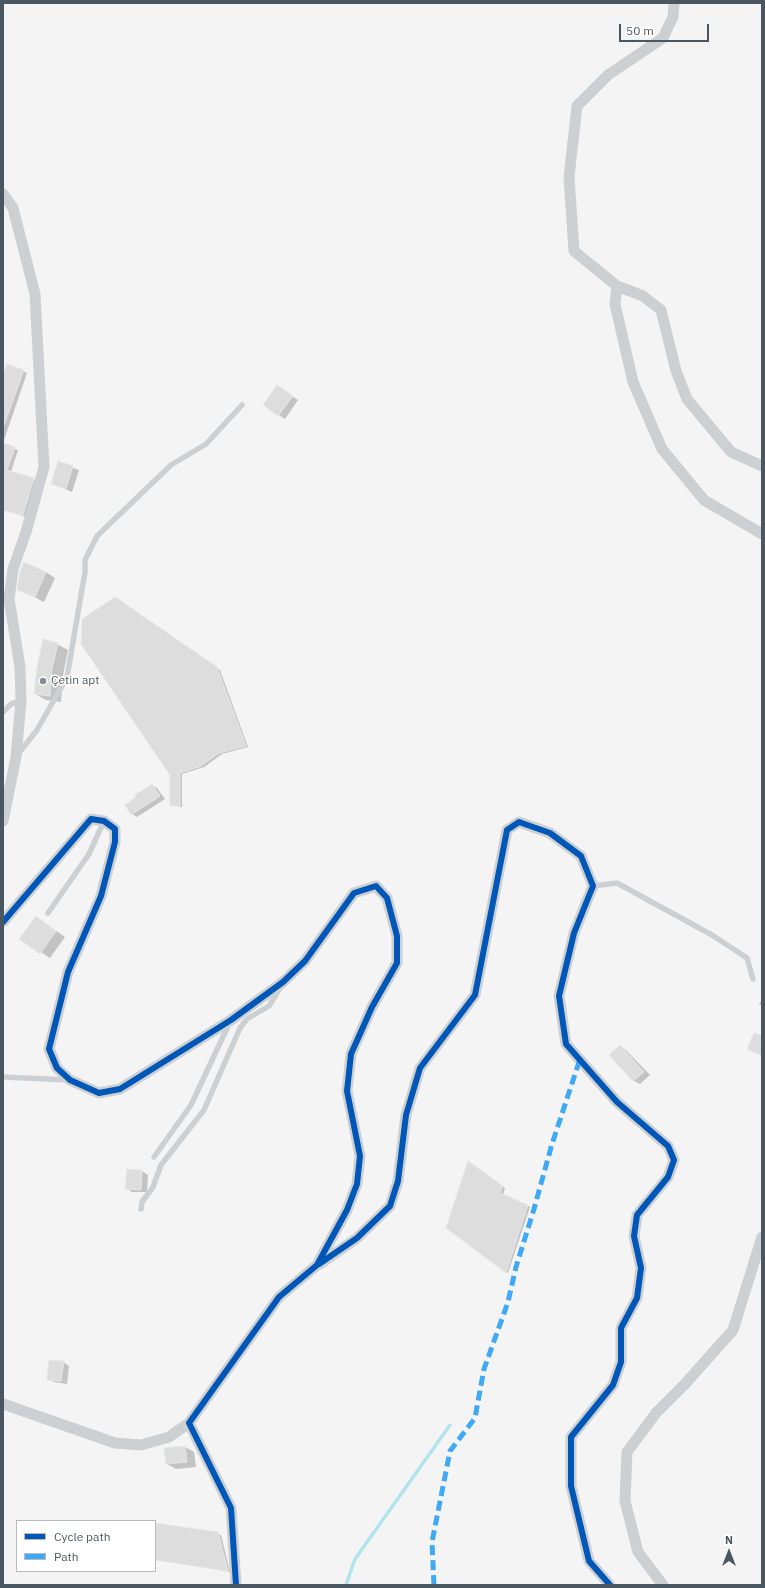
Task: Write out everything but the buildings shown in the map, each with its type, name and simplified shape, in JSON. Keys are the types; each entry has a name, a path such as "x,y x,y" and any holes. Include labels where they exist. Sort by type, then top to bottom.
{"street":[{"path":"674,3 673,17 663,38 608,75 577,106 569,177 574,251 617,286 643,296 661,310 676,371 687,399 731,452 762,466"},
{"path":"3,194 13,208 35,294 44,467 26,532 13,568 9,599 20,667 21,701 16,757 3,821"},
{"path":"617,286 615,304 633,382 662,449 704,500 762,534"},
{"path":"3,922 92,819 104,821 115,829 115,842 101,896 68,972 49,1049 57,1068 70,1080 99,1093 120,1089 231,1020 284,982 305,961 354,893 376,886 387,898 397,936 397,963 372,1007 351,1054 347,1091 360,1156 357,1184 347,1210 318,1265"},
{"path":"3,1404 115,1443 141,1445 169,1437 189,1423 279,1298 318,1265 357,1238 390,1206 398,1181 406,1115 420,1068 475,996 507,830 519,822 550,833 581,856 593,886 574,933 559,996 566,1044 617,1102 668,1146 674,1160 668,1177 638,1215 634,1236 641,1268 637,1298 621,1328 621,1362 613,1385 571,1437 571,1486 589,1561 610,1585"},
{"path":"663,1585 638,1552 625,1501 627,1452 656,1413 685,1384 733,1330 762,1238"},
{"path":"189,1423 231,1508 236,1585"}],"lane":[{"path":"16,757 37,730 67,677 85,572 85,560 97,536 171,465 206,444 242,405"},
{"path":"3,712 11,704 21,701"},
{"path":"48,913 89,854 104,821"},
{"path":"593,886 617,883 712,935 747,958 753,979"},
{"path":"141,1209 142,1202 153,1187 161,1165 204,1110 240,1028 247,1019 269,1006 284,982"},
{"path":"154,1157 191,1105 231,1020"},
{"path":"3,1077 70,1080"}],"waterway":[{"path":"346,1585 355,1559 450,1425"}],"marked path":[{"path":"434,1585 432,1542 450,1451 475,1418 484,1369 508,1302 516,1267 552,1144 580,1059"}],"cycle path":[{"path":"3,922 91,819 104,821 115,829 115,842 101,896 68,972 49,1049 57,1068 70,1080 99,1093 120,1089 231,1020 283,982 305,961 354,893 376,886 387,898 397,936 397,963 372,1007 351,1054 347,1091 360,1156 357,1184 347,1210 317,1265 279,1297 189,1423 231,1508 236,1585"},
{"path":"319,1264 357,1238 390,1206 398,1181 406,1115 420,1068 475,995 507,830 519,822 550,833 581,856 593,886 574,933 559,996 566,1044 617,1102 668,1146 674,1160 668,1177 637,1215 634,1236 641,1268 637,1298 621,1328 621,1362 613,1385 571,1437 571,1486 589,1561 610,1585"}],"place":[{"name":"Çetin apt","path":"43,681"}]}
